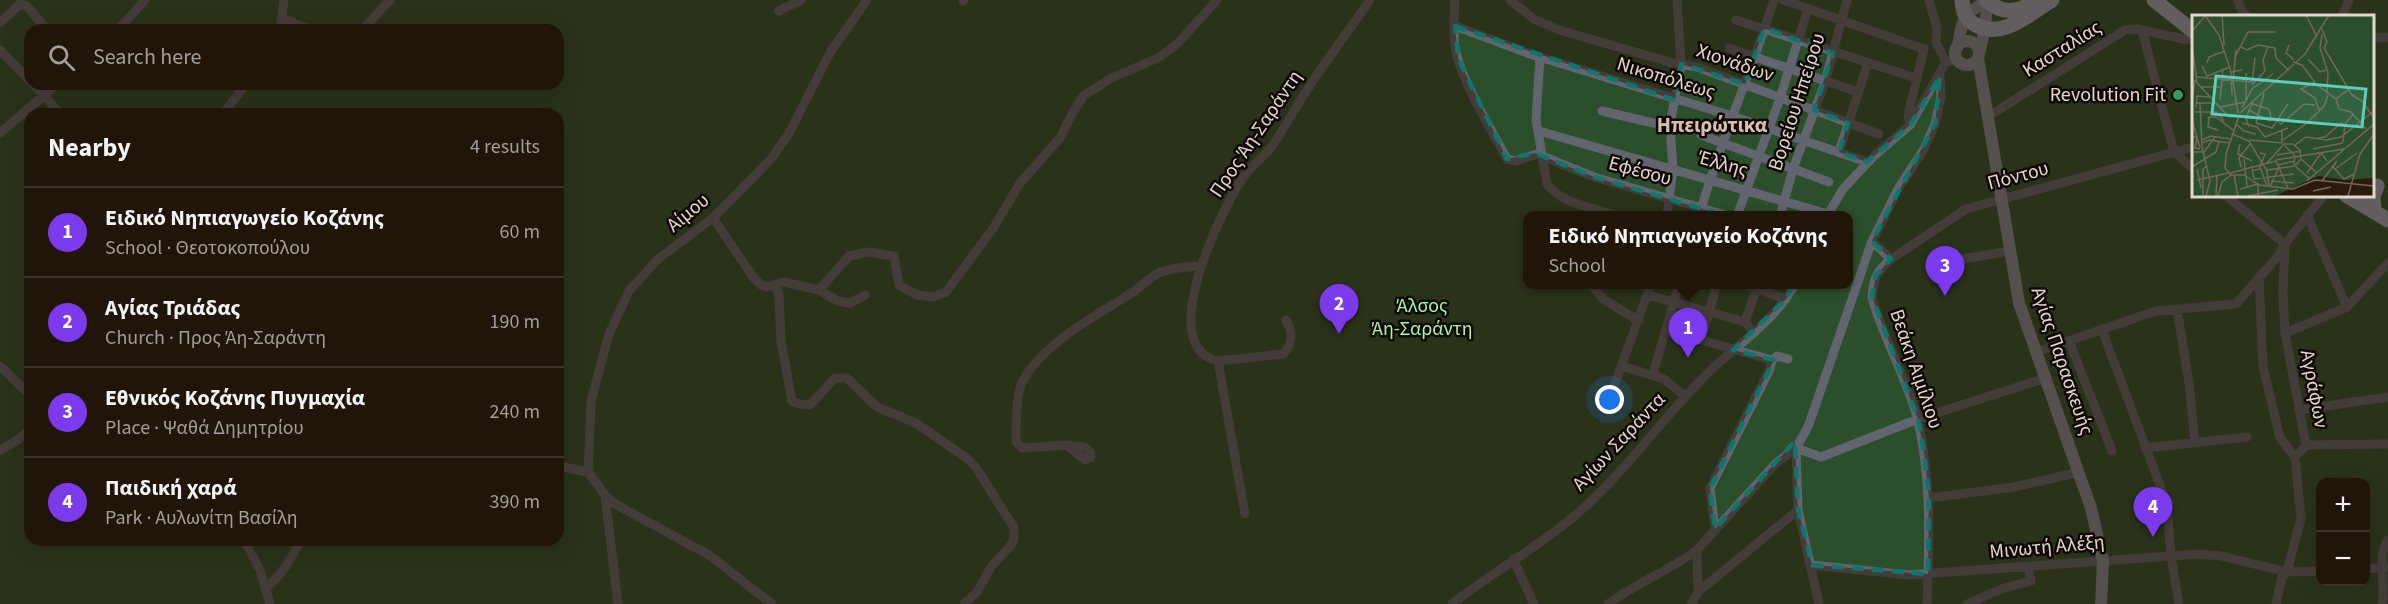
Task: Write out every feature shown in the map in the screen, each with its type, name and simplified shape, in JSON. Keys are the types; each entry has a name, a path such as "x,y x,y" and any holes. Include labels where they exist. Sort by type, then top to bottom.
{"main road":[{"path":"1962,0 1965,16 1974,24 1985,29 1996,30 2010,26 2052,0"},
{"path":"1987,1 2001,10 2014,11 2038,0"},
{"path":"2154,0 2192,30"},
{"path":"2165,0 2192,22"},
{"path":"2378,209 2373,193 2379,185"},
{"path":"2348,196 2378,209"},
{"path":"2360,196 2388,219"}],"street":[{"path":"123,24 145,0"},
{"path":"284,0 288,23"},
{"path":"368,24 390,0"},
{"path":"779,11 801,0"},
{"name":"Αίμου","path":"588,472 591,401 598,370 617,315 629,291 645,272 712,218 762,170 788,135 831,51 867,0"},
{"path":"819,290 849,256 869,252 894,256 899,285 908,292 933,297 946,292 994,227 1020,183 1060,138 1084,95 1112,78 1160,57 1178,43 1217,0"},
{"name":"Προς Άη-Σαράντη","path":"1218,361 1208,359 1199,351 1192,337 1200,266 1209,243 1242,180 1272,147 1308,88 1370,0"},
{"path":"1455,0 1455,43 1458,58 1477,102 1507,159 1516,161 1534,154 1543,156"},
{"name":"Χιονάδων","path":"1510,0 1521,3 1520,9 1534,19 1559,30 1697,67 1879,134"},
{"path":"1668,211 1673,169 1670,125 1681,64 1677,0"},
{"path":"1700,211 1721,142 1745,84 1774,0"},
{"path":"1783,0 1924,49 1907,120 1910,125"},
{"name":"Βορείου Ηπείρου","path":"1782,211 1793,169 1825,82 1846,0"},
{"path":"1929,0 1937,28 1936,42 1964,57"},
{"path":"2237,0 2246,15"},
{"path":"2342,15 2349,0"},
{"path":"1964,57 1965,16 1987,1"},
{"path":"1829,211 1843,189 1867,162 1910,125 1928,90 1940,76 1964,57 1985,29 1987,1"},
{"path":"0,23 20,4 27,6 42,24"},
{"path":"1738,211 1780,98 1808,9"},
{"path":"1736,20 1916,78"},
{"name":"Νικοπόλεως","path":"1455,26 1540,57 1732,116 1867,162"},
{"name":"Κασταλίας","path":"1989,116 2125,30 2131,28 2188,40 2192,38"},
{"path":"2142,30 2174,152 2192,167"},
{"path":"2373,38 2388,37"},
{"path":"1729,48 1858,92"},
{"path":"0,50 24,75"},
{"path":"1540,57 1536,120 1545,177 1552,191 1603,211"},
{"name":"Αγίας Παρασκευής","path":"1964,57 1981,74 2019,303 2091,508 2103,561 2101,604"},
{"path":"1839,152 1868,63"},
{"path":"1608,604 1630,588 1681,562 1696,550 1776,463 1796,448 1808,427 1829,371 1872,241 1898,189 1924,149 1935,124 1941,97 1940,76"},
{"path":"38,90 55,108"},
{"path":"28,108 49,90"},
{"path":"228,108 241,90"},
{"path":"1602,111 1670,125"},
{"path":"0,133 24,112"},
{"name":"Έλλης","path":"1539,131 1785,200 1816,211"},
{"path":"1701,135 1829,182"},
{"name":"Πόντου","path":"1891,259 1966,209 2192,147"},
{"name":"Εφέσου","path":"1543,156 1594,177 1670,198 1700,211"},
{"path":"2226,196 2284,244"},
{"path":"2037,352 2156,311 2236,304 2279,255 2284,244 2323,196"},
{"path":"1580,211 1581,204"},
{"path":"2307,215 2347,307"},
{"path":"712,218 761,285 796,283 819,290 838,301 850,303 865,295"},
{"path":"1872,241 1891,259"},
{"name":"Αγράφων","path":"2284,244 2285,333 2306,445 2295,457"},
{"path":"1945,262 2010,251"},
{"name":"Βεάκη Αιμίλιου","path":"1891,259 1879,269 1872,297 1918,419 1929,498 1927,604"},
{"path":"2285,333 2347,307 2388,263"},
{"path":"1066,445 1022,448 1016,442 1020,390 1027,376 1055,345 1100,312 1134,292 1157,273 1174,268 1200,266"},
{"path":"2259,277 2263,367 2280,438 2295,457 2301,518 2276,604"},
{"path":"776,285 779,296 784,362 792,401 810,405 835,378 847,378 877,407 916,423 965,457 975,466 1002,507 1014,528 1014,539 991,567 977,592 964,604"},
{"path":"1596,289 1608,302 1640,321"},
{"path":"1606,408 1640,321 1650,289"},
{"path":"1653,374 1678,289"},
{"path":"1716,289 1701,340 1772,360"},
{"path":"1745,322 1756,289"},
{"path":"1762,289 1786,299"},
{"name":"Αγίων Σαράντα","path":"1452,604 1578,513 1639,451 1686,397 1733,350 1766,323 1792,289"},
{"path":"1648,295 1745,322 1754,333"},
{"path":"2177,309 2189,383 2195,442"},
{"path":"1245,514 1218,361 1283,354 1288,349 1292,338 1291,328 1286,320"},
{"path":"2102,330 2167,504 2171,556 2179,604"},
{"path":"2069,341 2112,451"},
{"path":"1715,529 1710,488 1770,369 1772,360 1777,356 1788,359"},
{"path":"0,366 24,389"},
{"path":"1622,366 1653,374 1674,386 1686,397"},
{"path":"1796,448 1821,457 1918,419 2046,378"},
{"path":"2299,410 2388,397"},
{"path":"0,450 24,434"},
{"path":"2145,448 2247,437"},
{"path":"2306,445 2388,444"},
{"path":"1796,448 1798,510 1819,604"},
{"path":"564,467 588,472 605,495 665,533 709,555 772,604"},
{"path":"1929,498 2014,487 2080,472"},
{"path":"605,495 618,604"},
{"path":"1691,604 1698,592 1798,510"},
{"path":"2382,604 2386,567 2382,548 2388,540"},
{"path":"247,546 267,587 270,604"},
{"path":"267,587 288,565 298,546"},
{"path":"1696,550 1698,592"},
{"name":"Μινωτή Αλέξη","path":"1812,566 1881,573 1928,574 2209,554 2287,572 2316,571"},
{"path":"1514,559 1534,604"},
{"path":"1967,604 2001,589 2031,581 2028,567"},
{"path":"2370,569 2386,567"}],"highlighted area":[{"path":"1455,26 1675,100 1681,64 1745,84 1764,29 1769,30 1833,53 1814,110 1848,123 1839,152 1867,162 1910,125 1940,76 1935,124 1872,241 1891,259 1876,275 1872,297 1918,419 1924,451 1929,498 1928,574 1812,565 1798,510 1795,441 1715,529 1710,488 1774,360 1733,350 1786,299 1815,242 1594,177 1535,153 1507,159 1458,58"}],"green space":[{"name":"Άλσος Άη-Σαράντη","path":"0,0 2388,0 2388,604 0,604"}],"place":[{"name":"Revolution Fit","path":"2178,95"},
{"name":"Εθνικός Κοζάνης Πυγμαχία","path":"1945,296"},
{"name":"Αγίας Τριάδας","path":"1339,334"},
{"name":"Ειδικό Νηπιαγωγείο Κοζάνης","path":"1688,358"},
{"name":"Παιδική χαρά","path":"2153,537"}],"district":[{"name":"Ηπειρώτικα","path":"1712,125"}]}
